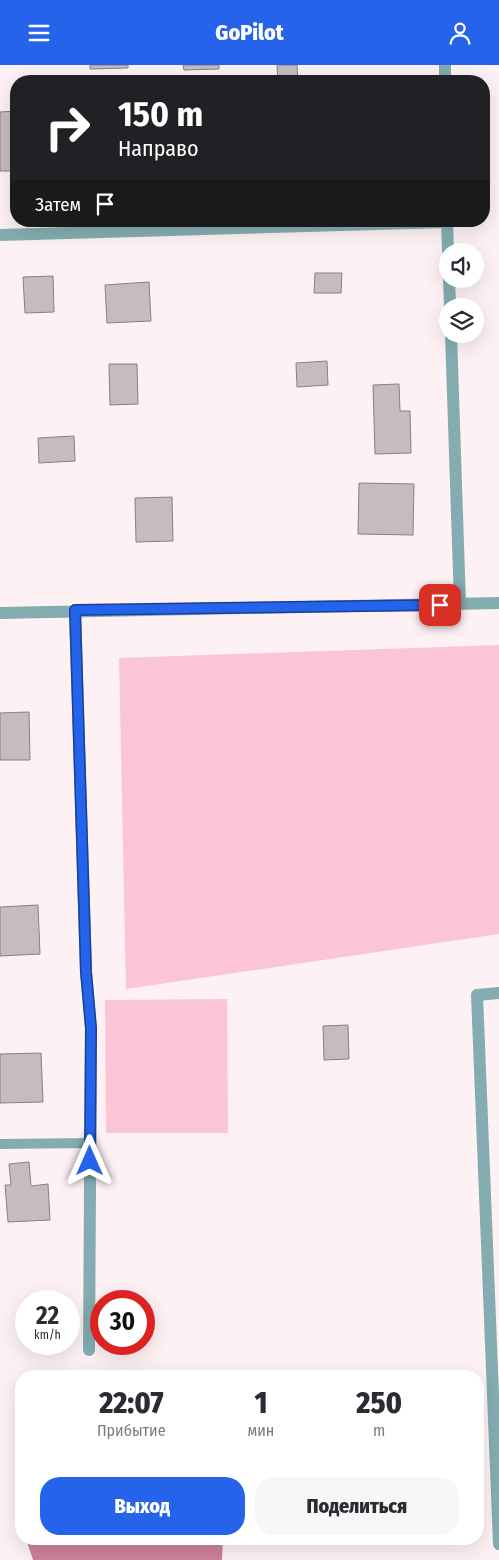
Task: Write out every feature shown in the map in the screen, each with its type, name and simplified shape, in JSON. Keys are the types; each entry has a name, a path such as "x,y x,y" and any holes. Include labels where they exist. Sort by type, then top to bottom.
{"street":[{"path":"0,235 275,227"},
{"path":"447,227 448,243"},
{"path":"451,343 460,605"},
{"path":"0,613 499,603"},
{"path":"75,610 86,972 91,1028 89,1349"},
{"path":"499,993 477,995 499,1544"}],"lane":[{"path":"0,1144 90,1143"}],"shaded area":[{"path":"499,645 499,934 126,989 119,658"},
{"path":"227,999 228,1133 106,1133 105,1000"},
{"path":"28,1545 223,1545 222,1560 33,1560"}],"building":[{"path":"90,65 128,65 128,68 90,69"},
{"path":"183,65 219,65 219,69 184,70"},
{"path":"277,65 297,65 298,75 278,75"},
{"path":"10,111 10,171 0,171 0,112"},
{"path":"315,273 342,273 341,293 314,293"},
{"path":"53,276 54,312 25,313 23,277"},
{"path":"149,282 151,321 107,323 105,285"},
{"path":"327,361 328,385 297,387 296,363"},
{"path":"109,364 137,364 138,404 110,405"},
{"path":"399,384 400,411 410,411 411,453 375,454 373,385"},
{"path":"74,436 75,461 39,463 38,438"},
{"path":"359,483 414,484 413,535 358,534"},
{"path":"172,497 173,541 136,542 135,498"},
{"path":"29,712 30,760 0,760 0,713"},
{"path":"38,905 40,954 0,956 0,907"},
{"path":"348,1025 349,1059 324,1060 323,1026"},
{"path":"41,1053 43,1102 0,1103 0,1054"},
{"path":"29,1162 31,1186 48,1184 50,1220 8,1222 5,1185 11,1185 9,1164"}],"route":[{"path":"90,1161 91,1028 86,972 75,610 440,605"}]}
